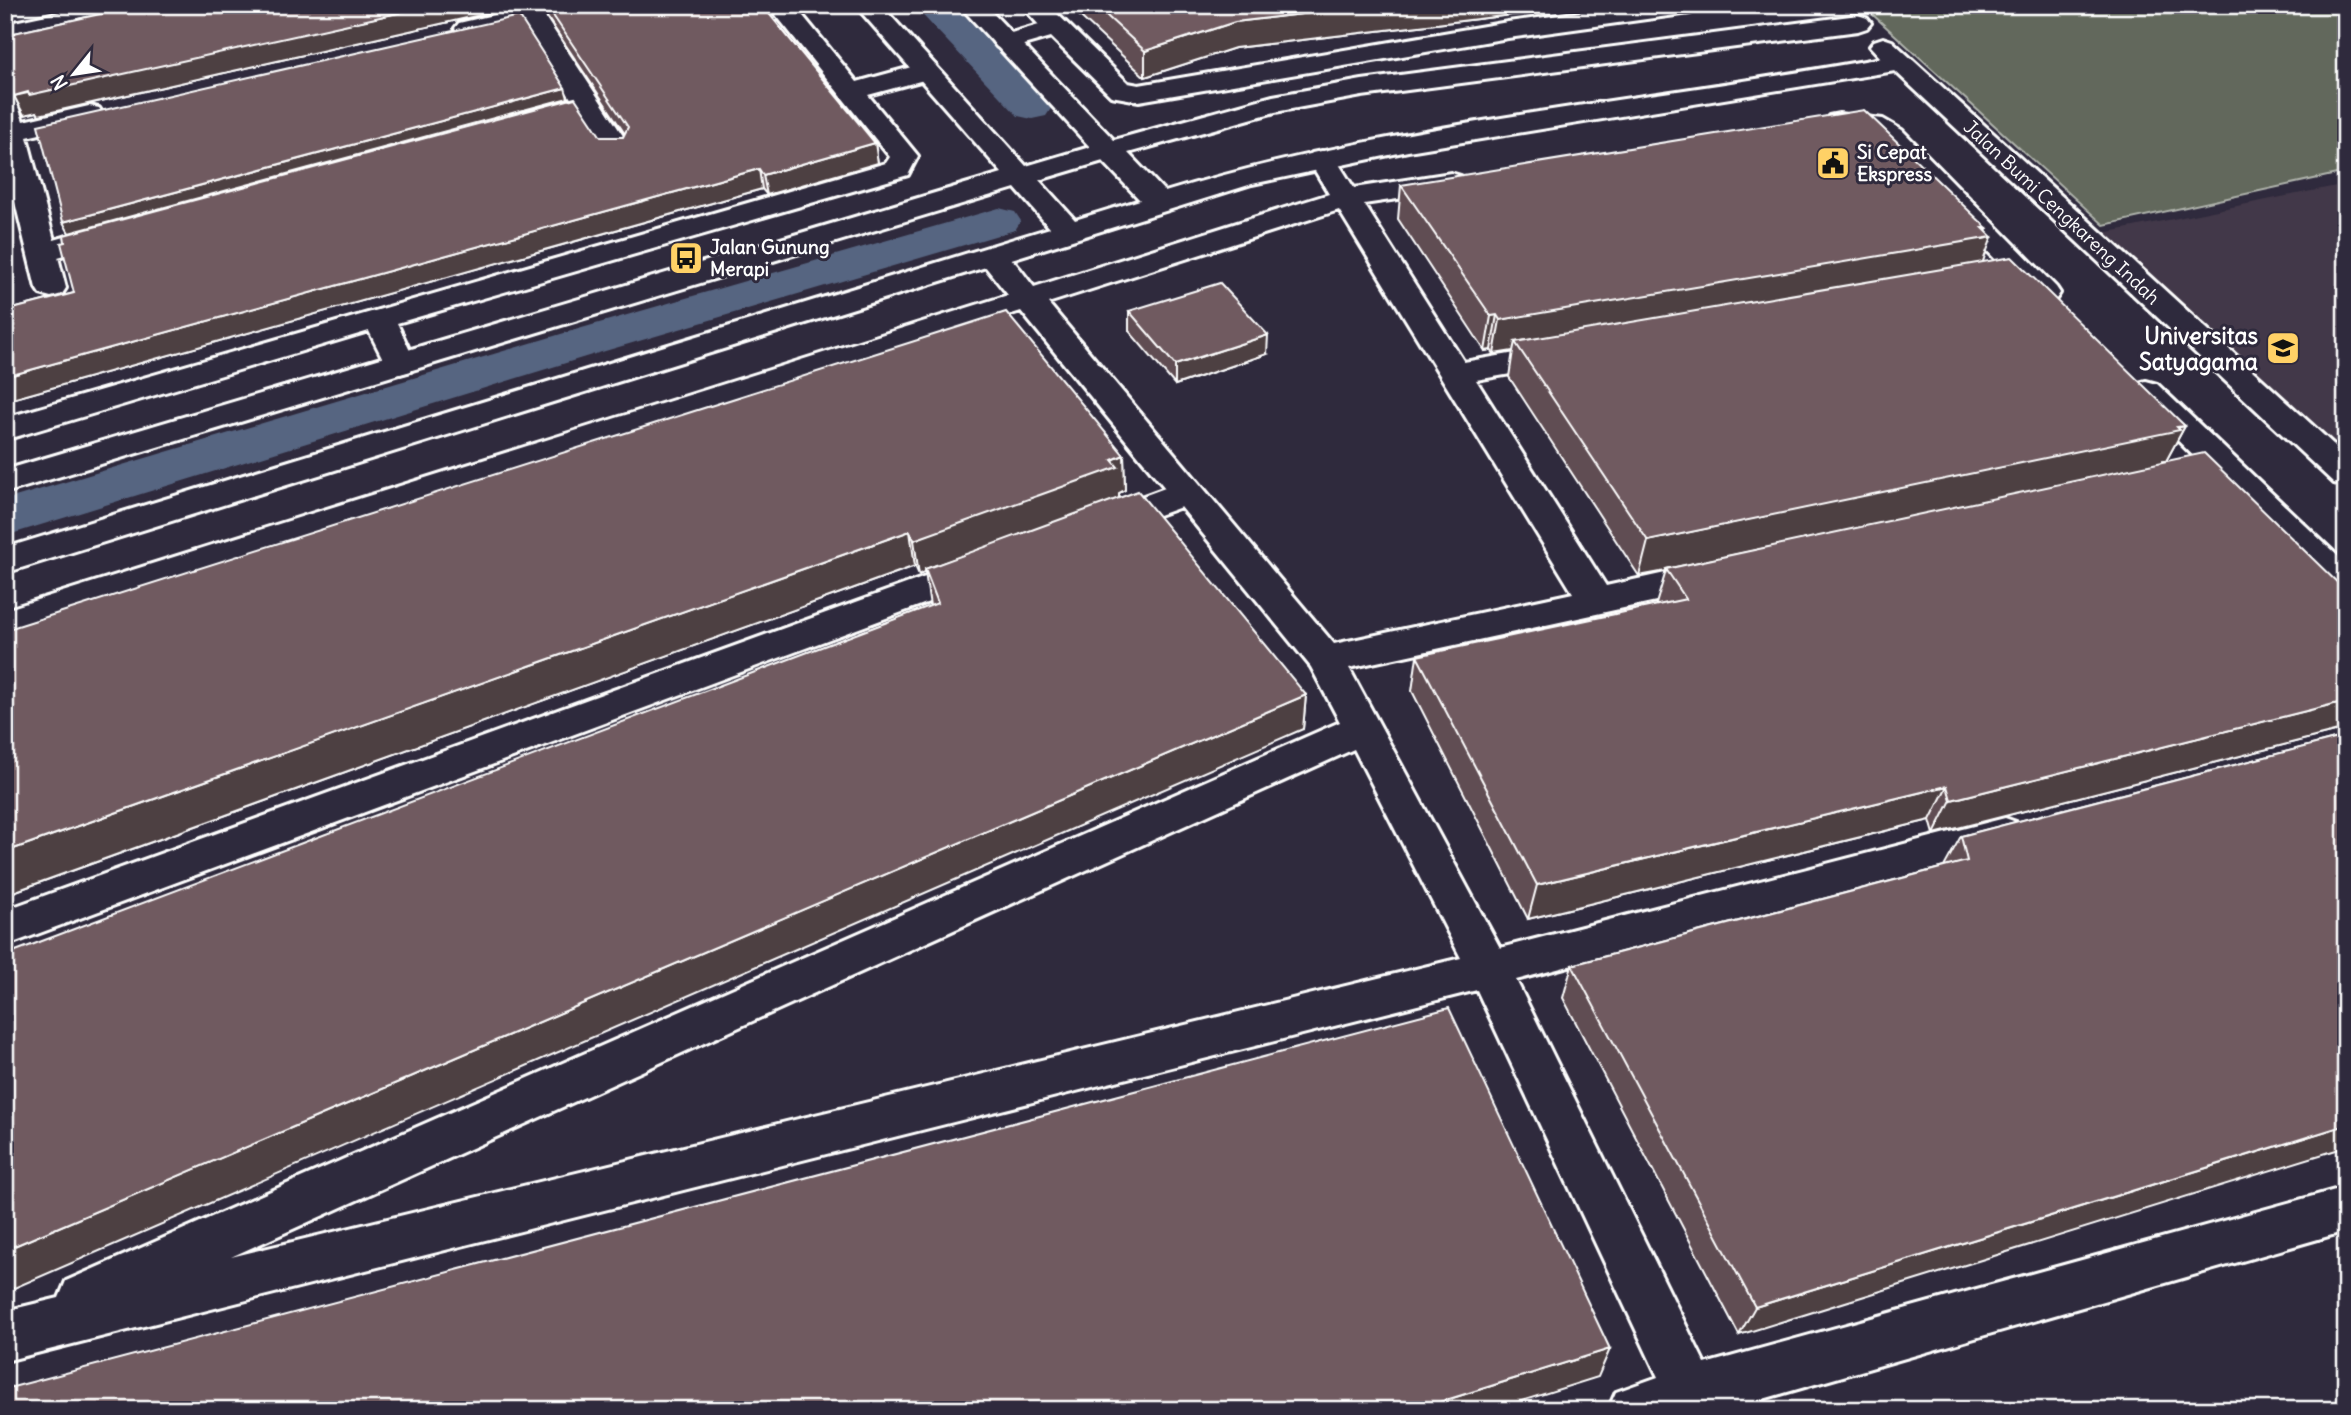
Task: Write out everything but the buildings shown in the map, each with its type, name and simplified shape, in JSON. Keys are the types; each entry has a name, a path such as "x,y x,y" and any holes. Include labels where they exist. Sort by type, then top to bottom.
{"street":[{"path":"5,32 129,5"},
{"path":"5,429 898,169 904,156 780,5"},
{"path":"867,5 1069,231"},
{"path":"971,5 1160,204"},
{"path":"1032,5 1120,90 1139,93 1509,16 1537,26 1573,61"},
{"path":"1537,26 1690,5"},
{"path":"448,32 527,9 617,148"},
{"path":"5,482 1273,104 1362,88 1573,61 1849,14"},
{"name":"Jalan Bumi Cengkareng Indah","path":"1849,14 2346,475"},
{"path":"1509,16 1505,46 1520,67"},
{"path":"1006,42 1056,28"},
{"path":"5,561 1245,177 1322,159 1901,62"},
{"path":"851,92 926,71"},
{"path":"5,104 51,288"},
{"path":"509,126 589,104"},
{"path":"12,132 108,110"},
{"path":"1808,127 1848,121 1873,125 1892,136 2013,277 2066,313"},
{"path":"1322,159 1596,600"},
{"path":"5,623 1347,198 1482,177"},
{"path":"751,212 776,251"},
{"path":"42,252 135,227"},
{"path":"992,256 1326,659 1489,969 1692,1392"},
{"path":"379,318 400,364"},
{"path":"1455,374 1591,350"},
{"path":"2125,370 2346,585"},
{"path":"2182,475 2223,466"},
{"path":"1069,536 1187,492"},
{"path":"5,928 1004,560"},
{"path":"1326,659 1746,568"},
{"path":"5,1335 1364,728"},
{"path":"5,1335 1489,969 2038,826"},
{"path":"1634,1410 2346,1209"}],"shaded area":[{"name":"Universitas Satyagama","path":"2346,184 2346,462 2094,235"}],"green space":[{"path":"1862,5 2346,5 2346,172 2104,225"}],"waterway":[{"path":"932,5 1032,107"},
{"path":"5,518 578,344 999,221"}],"place":[{"name":"Si Cepat Ekspress","path":"1833,163"},
{"name":"Jalan Gunung Merapi","path":"686,258"},
{"name":"Universitas Satyagama","path":"2283,348"}]}
